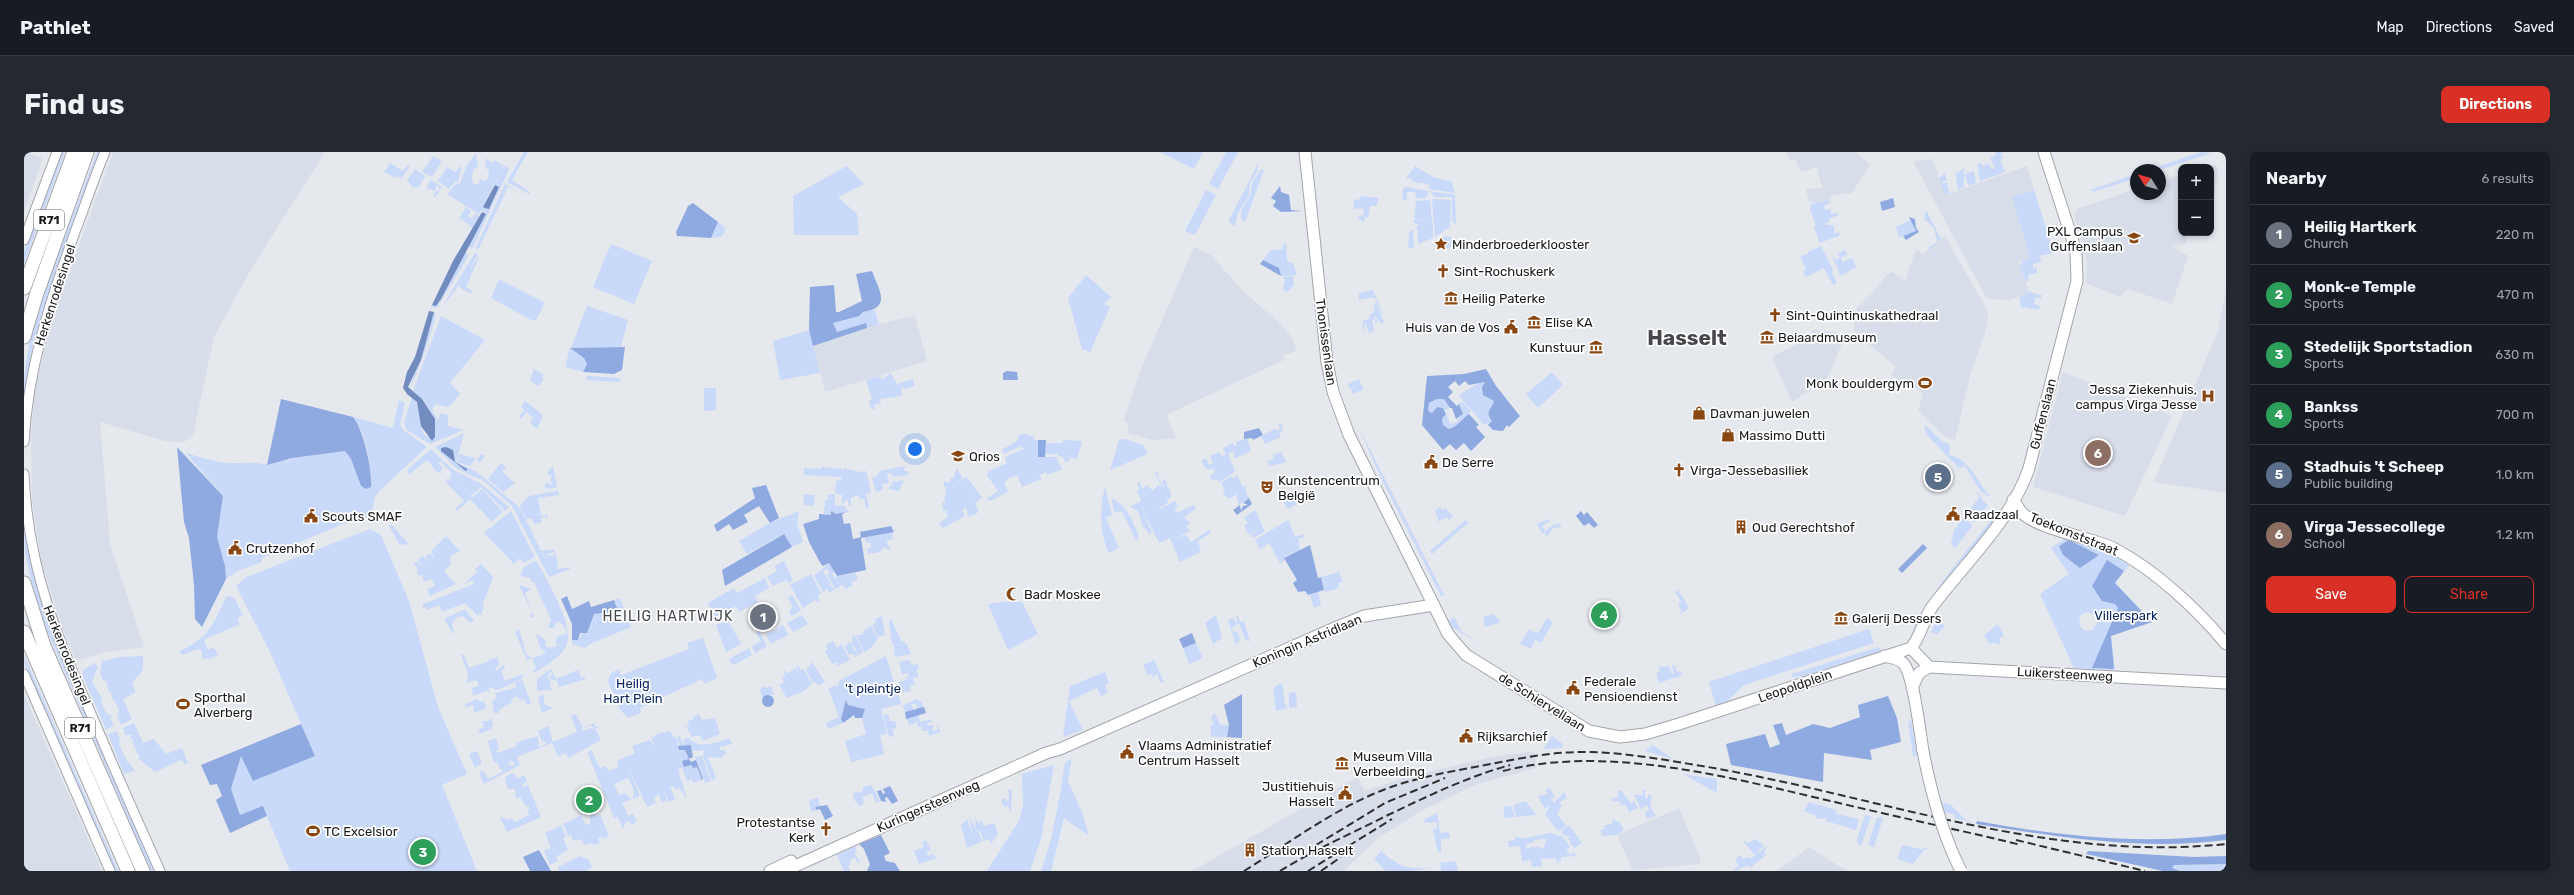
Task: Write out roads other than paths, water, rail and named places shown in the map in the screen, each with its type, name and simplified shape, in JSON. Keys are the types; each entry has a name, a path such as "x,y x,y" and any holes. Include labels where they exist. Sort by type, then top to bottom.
{"highway":[{"name":"R71","path":"24,288 74,152"},
{"name":"Herkenrodesingel","path":"24,337 36,296 87,152"},
{"name":"Herkenrodesingel","path":"24,583 44,646 143,871"},
{"name":"R71","path":"24,632 128,871"}],"main road":[{"name":"Thonissenlaan","path":"1305,152 1327,362 1333,392 1349,435 1434,605"},
{"name":"Guffenslaan","path":"1907,649 1931,608 2013,500 2030,468 2077,281 2076,251 2044,152"},
{"name":"Toekomststraat","path":"2013,500 2028,517 2115,549 2127,556 2181,597 2226,644"},
{"name":"Koningin Astridlaan","path":"1053,752 1364,616 1434,605"},
{"name":"de Schiervellaan","path":"1434,605 1448,634 1466,655 1581,728 1620,737 1645,734 1679,724"},
{"name":"Leopoldplein","path":"1679,724 1907,649"},
{"path":"1907,649 1904,664 1912,688"},
{"path":"1907,649 1929,667 1919,673 1912,688"},
{"path":"1907,649 1923,751 1939,815 1961,871"},
{"path":"1883,656 1896,659 1904,664"},
{"name":"Luikersteenweg","path":"1929,667 2226,683"},
{"name":"Kuringersteenweg","path":"784,871 840,844 1046,753 1053,752"},
{"name":"Kuringersteenweg","path":"770,871 809,854 840,844"}],"street":[{"path":"24,240 57,152"},
{"name":"Herkenrodesingel","path":"24,442 28,398 39,338 52,294 105,152"},
{"name":"Herkenrodesingel","path":"24,474 28,523 43,598 71,669 160,871"},
{"path":"24,674 110,871"}],"railway":[{"path":"1244,871 1339,811 1400,784 1440,774 1521,758 1577,752 1633,755 1702,766 1767,778 1962,823 2027,835 2093,844 2159,847 2226,844"},
{"path":"1503,771 1543,764 1585,761 1670,767 1754,783 2021,845"},
{"path":"1280,871 1320,849 1448,787 1510,765"},
{"path":"1316,845 1385,803 1445,778"},
{"path":"1308,871 1392,819"},
{"path":"2016,840 2145,871"},
{"path":"1321,871 1341,857"}],"place":[{"name":"PXL Campus Guffenslaan","path":"2134,238"},
{"name":"Minderbroederklooster","path":"1441,244"},
{"name":"Sint-Rochuskerk","path":"1443,271"},
{"name":"Heilig Paterke","path":"1451,298"},
{"name":"Sint-Quintinuskathedraal","path":"1775,315"},
{"name":"Elise KA","path":"1534,322"},
{"name":"Huis van de Vos","path":"1511,327"},
{"name":"Beiaardmuseum","path":"1767,337"},
{"name":"Kunstuur","path":"1596,347"},
{"name":"Monk bouldergym","path":"1925,383"},
{"name":"Jessa Ziekenhuis, campus Virga Jesse","path":"2208,396"},
{"name":"Davman juwelen","path":"1699,413"},
{"name":"Massimo Dutti","path":"1728,435"},
{"name":"Virga Jessecollege","path":"2098,453"},
{"name":"Qrios","path":"958,456"},
{"name":"De Serre","path":"1431,462"},
{"name":"Virga-Jessebasiliek","path":"1679,470"},
{"name":"Stadhuis 't Scheep","path":"1938,477"},
{"name":"Kunstencentrum België","path":"1267,487"},
{"name":"Raadzaal","path":"1953,514"},
{"name":"Scouts SMAF","path":"311,516"},
{"name":"Oud Gerechtshof","path":"1741,527"},
{"name":"Crutzenhof","path":"235,548"},
{"name":"Badr Moskee","path":"1013,594"},
{"name":"Bankss","path":"1604,615"},
{"name":"Heilig Hartkerk","path":"763,617"},
{"name":"Galerij Dessers","path":"1841,618"},
{"name":"Federale Pensioendienst","path":"1573,688"},
{"name":"Sporthal Alverberg","path":"183,704"},
{"name":"Rijksarchief","path":"1466,736"},
{"name":"Vlaams Administratief Centrum Hasselt","path":"1127,752"},
{"name":"Museum Villa Verbeelding","path":"1342,763"},
{"name":"Justitiehuis Hasselt","path":"1345,793"},
{"name":"Monk-e Temple","path":"589,800"},
{"name":"Protestantse Kerk","path":"826,829"},
{"name":"TC Excelsior","path":"313,831"},
{"name":"Station Hasselt","path":"1250,850"},
{"name":"Stedelijk Sportstadion","path":"423,852"}],"district":[{"name":"Hasselt","path":"1687,337"},
{"name":"HEILIG HARTWIJK","path":"668,616"}],"park label":[{"name":"Villerspark","path":"2126,615"},
{"name":"'t pleintje","path":"873,688"},
{"name":"Heilig Hart Plein","path":"633,690"}]}
